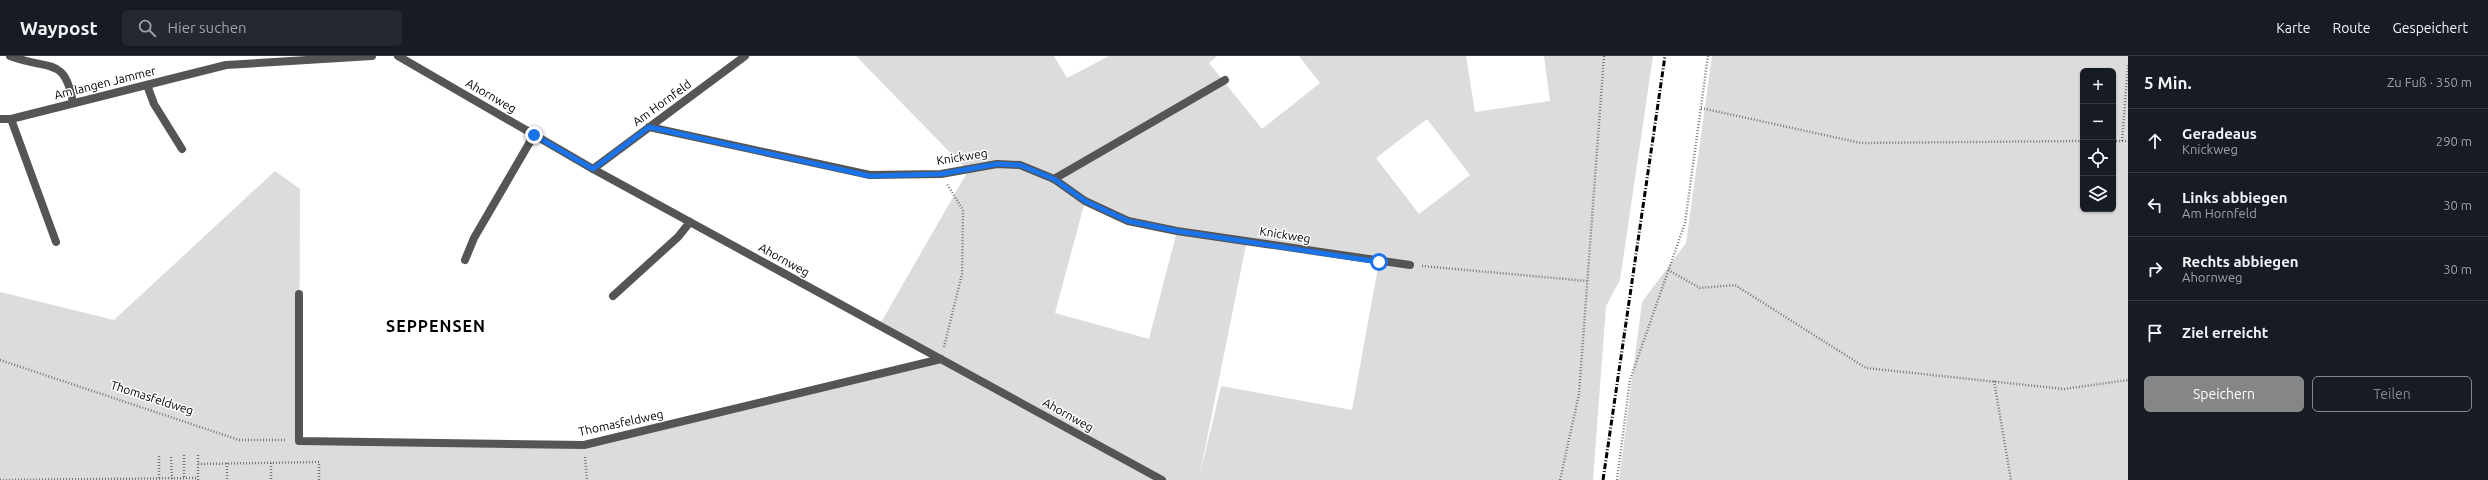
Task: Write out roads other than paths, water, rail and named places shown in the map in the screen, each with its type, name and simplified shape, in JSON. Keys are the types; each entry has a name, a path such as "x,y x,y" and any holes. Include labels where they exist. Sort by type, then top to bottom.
{"street":[{"path":"10,56 22,61 51,64 61,68 66,72 70,83 73,103"},
{"name":"Am langen Jammer","path":"0,119 11,119 226,65 372,56"},
{"name":"Ahornweg","path":"398,56 593,169 1162,480"},
{"name":"Am Hornfeld","path":"593,169 745,56"},
{"path":"1054,179 1225,80"},
{"path":"147,85 154,104 182,150"},
{"path":"11,119 56,242"},
{"name":"Knickweg","path":"649,127 870,176 941,174 997,164 1020,165 1054,179 1085,201 1128,221 1177,231 1410,265"},
{"path":"465,260 474,238 534,135"},
{"path":"613,296 678,237 690,222"},
{"name":"Thomasfeldweg","path":"299,294 299,441 584,445 941,359"}],"railway":[{"path":"1603,480 1665,56"}],"district":[{"name":"SEPPENSEN","path":"436,326"}]}
